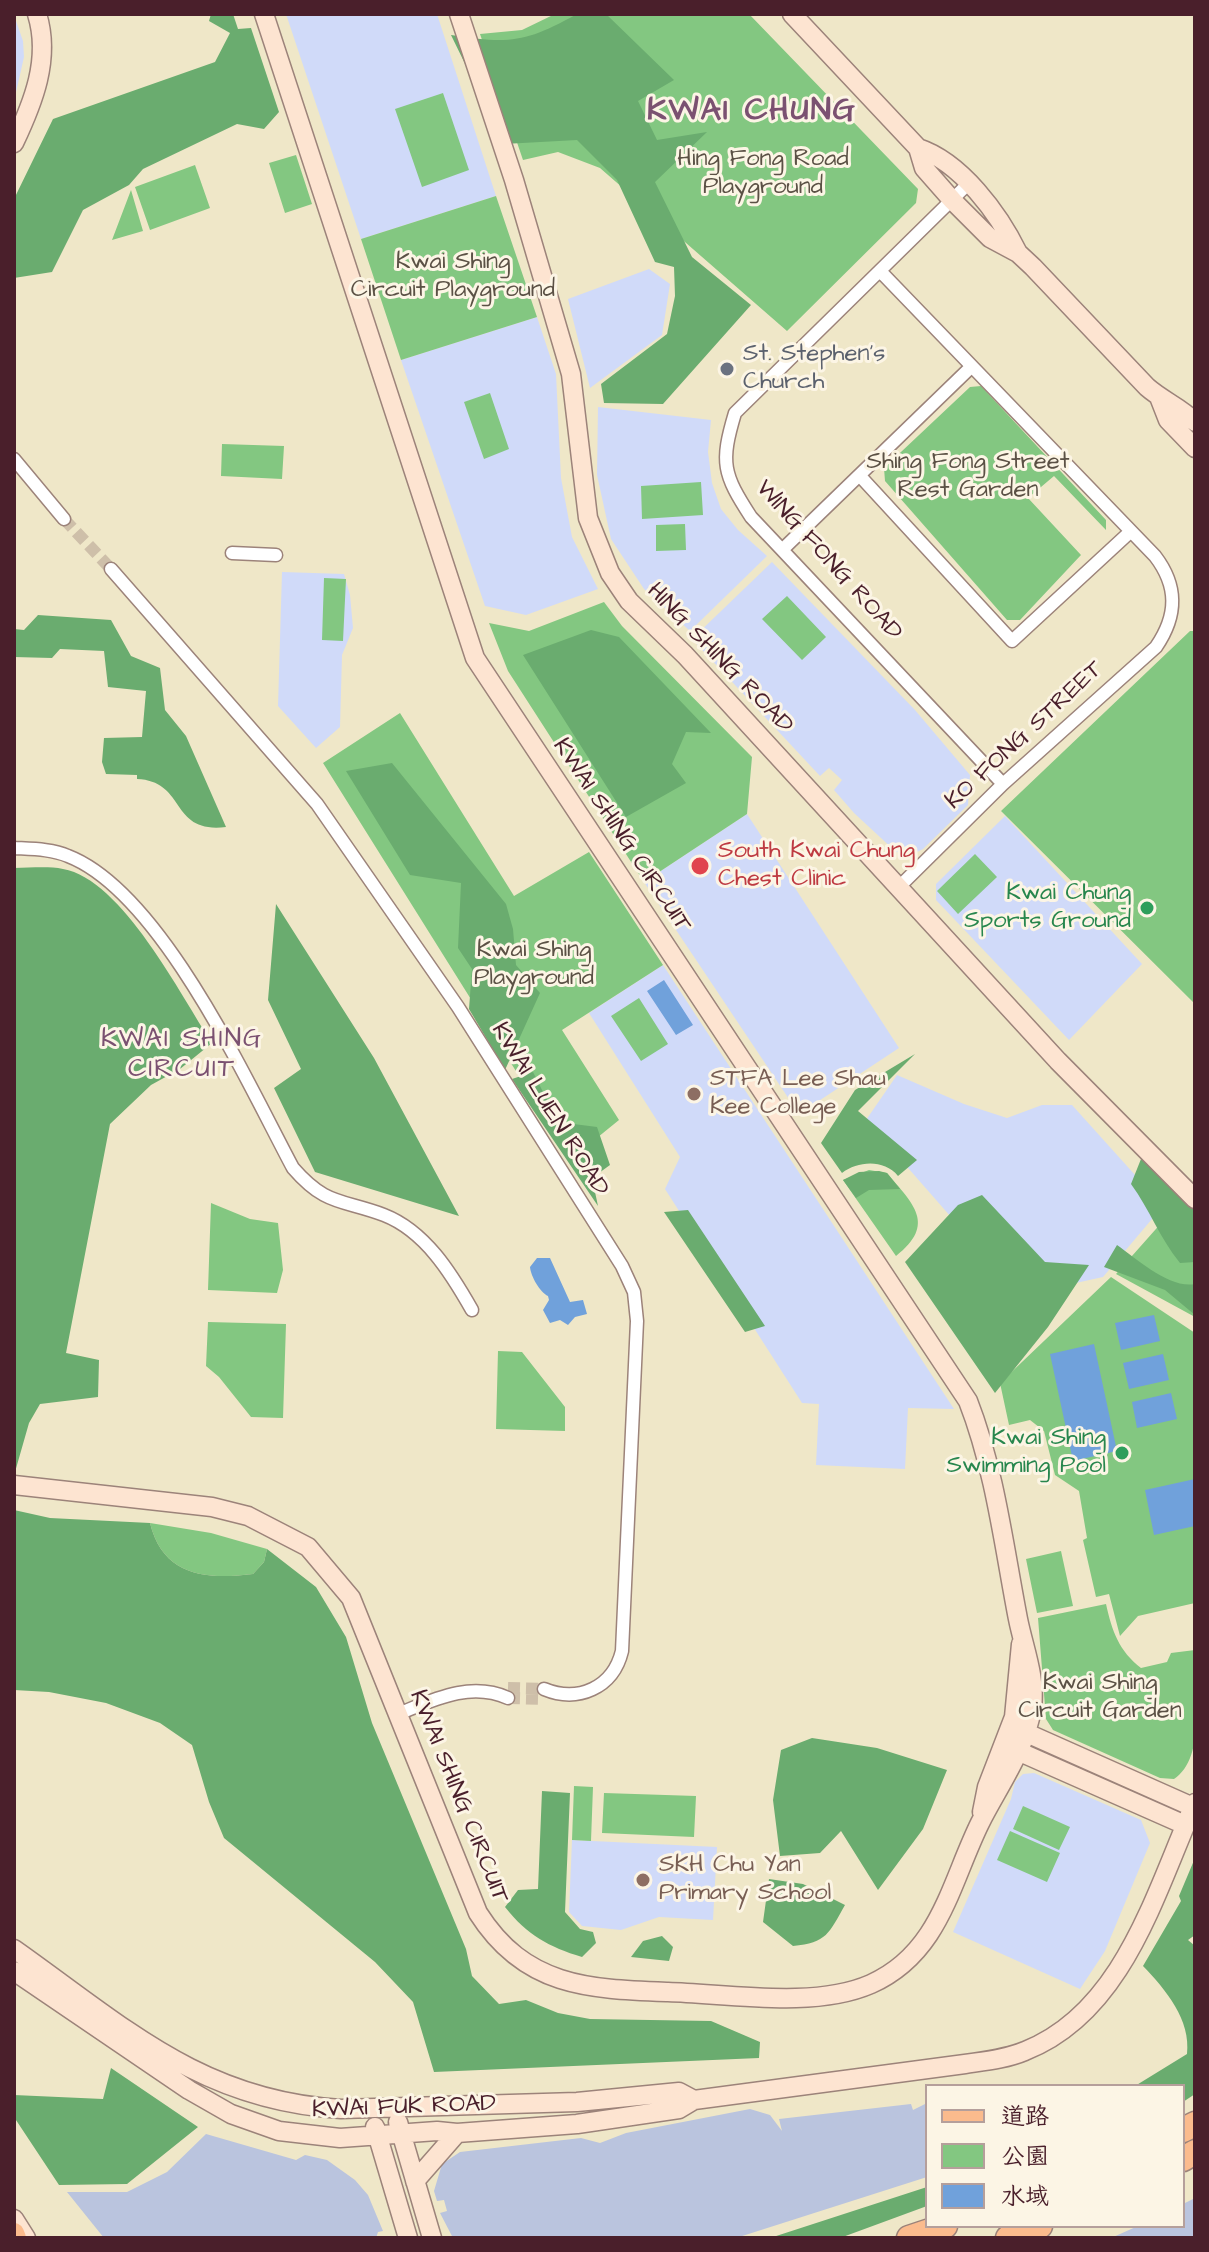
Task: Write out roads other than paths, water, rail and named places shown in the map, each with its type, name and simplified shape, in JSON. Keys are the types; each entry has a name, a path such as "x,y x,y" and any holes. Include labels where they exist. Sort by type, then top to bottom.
{"highway":[{"path":"909,2238 939,2228"},
{"path":"1008,2238 1035,2228"}],"street":[{"path":"14,143 39,79 41,53 37,14"},
{"name":"KWAI SHING CIRCUIT","path":"14,1485 212,1507 248,1516 308,1547 351,1598 478,1913 490,1932 505,1948 542,1972 593,1989 822,1998 874,1983 917,1951 936,1927 980,1823 1000,1792 1010,1747 1032,1708 1032,1673 1022,1638 986,1457 968,1401 475,658 264,14"},
{"name":"HING SHING ROAD","path":"459,14 514,180 571,374 588,518 610,573 629,601 685,655 1058,1061 1195,1199"},
{"path":"792,14 918,148 924,168 953,201 990,238 1018,253 1159,397 1180,407 1195,422"},
{"path":"918,148 936,154 968,184 1004,223 1018,253"},
{"name":"WING FONG ROAD","path":"968,184 735,413 724,465 735,492 751,517 1003,784"},
{"path":"860,476 1012,641 1130,532 880,271"},
{"path":"783,549 970,368"},
{"path":"1159,397 1168,420 1195,448"},
{"path":"14,459 64,519"},
{"name":"KO FONG STREET","path":"900,886 1003,784 1156,647 1173,614 1169,574 1130,532"},
{"path":"232,553 276,555"},
{"name":"KWAI LUEN ROAD","path":"111,569 317,804 454,1001 622,1266 634,1292 637,1321 622,1651 619,1665 594,1690 548,1694"},
{"path":"14,848 68,856 122,891 205,1002 293,1168 312,1189 329,1200 386,1216 402,1225 449,1270 472,1310"},
{"path":"398,1714 449,1694 504,1693"},
{"path":"1018,1729 1194,1805"},
{"path":"1010,1747 1185,1825"},
{"name":"KWAI FUK ROAD","path":"14,1971 189,2090 231,2114 267,2128 299,2135 377,2136 577,2124 679,2109 694,2100 1008,2057 1037,2046 1070,2026 1108,1986 1126,1958 1194,1805"},
{"name":"KWAI FUK ROAD","path":"14,1949 146,2042 216,2082 260,2098 302,2107 371,2108 577,2102 679,2092 694,2100"},
{"path":"371,2108 408,2238"},
{"path":"394,2108 432,2238"},
{"path":"415,2181 457,2133"},
{"path":"14,2219 26,2238"}],"water":[{"path":"664,980 693,1025 676,1035 647,991"},
{"path":"537,1258 550,1258 570,1302 583,1300 587,1314 575,1317 568,1325 560,1320 550,1323 543,1310 548,1296 534,1280 530,1267"},
{"path":"1154,1315 1160,1341 1121,1350 1115,1323"},
{"path":"1094,1344 1117,1451 1073,1461 1050,1354"},
{"path":"1163,1354 1169,1380 1129,1389 1123,1363"},
{"path":"1171,1393 1177,1419 1137,1428 1132,1402"},
{"path":"1195,1479 1195,1526 1154,1535 1145,1490"}],"tunnel":[{"path":"64,519 111,569"},
{"path":"508,1688 544,1689"},
{"path":"508,1698 543,1699"}],"place":[{"name":"St. Stephen's Church","path":"727,369"},
{"name":"South Kwai Chung Chest Clinic","path":"700,866"},
{"name":"Kwai Chung Sports Ground","path":"1147,908"},
{"name":"STFA Lee Shau Kee College","path":"694,1094"},
{"name":"Kwai Shing Swimming Pool","path":"1122,1453"},
{"name":"SKH Chu Yan Primary School","path":"643,1880"}],"district":[{"name":"KWAI CHUNG","path":"752,112"},
{"name":"KWAI SHING CIRCUIT","path":"182,1056"}],"park label":[{"name":"Hing Fong Road Playground","path":"763,174"},
{"name":"Kwai Shing Circuit Playground","path":"453,277"},
{"name":"Shing Fong Street Rest Garden","path":"968,477"},
{"name":"Kwai Shing Playground","path":"534,965"},
{"name":"Kwai Shing Circuit Garden","path":"1100,1698"}]}
